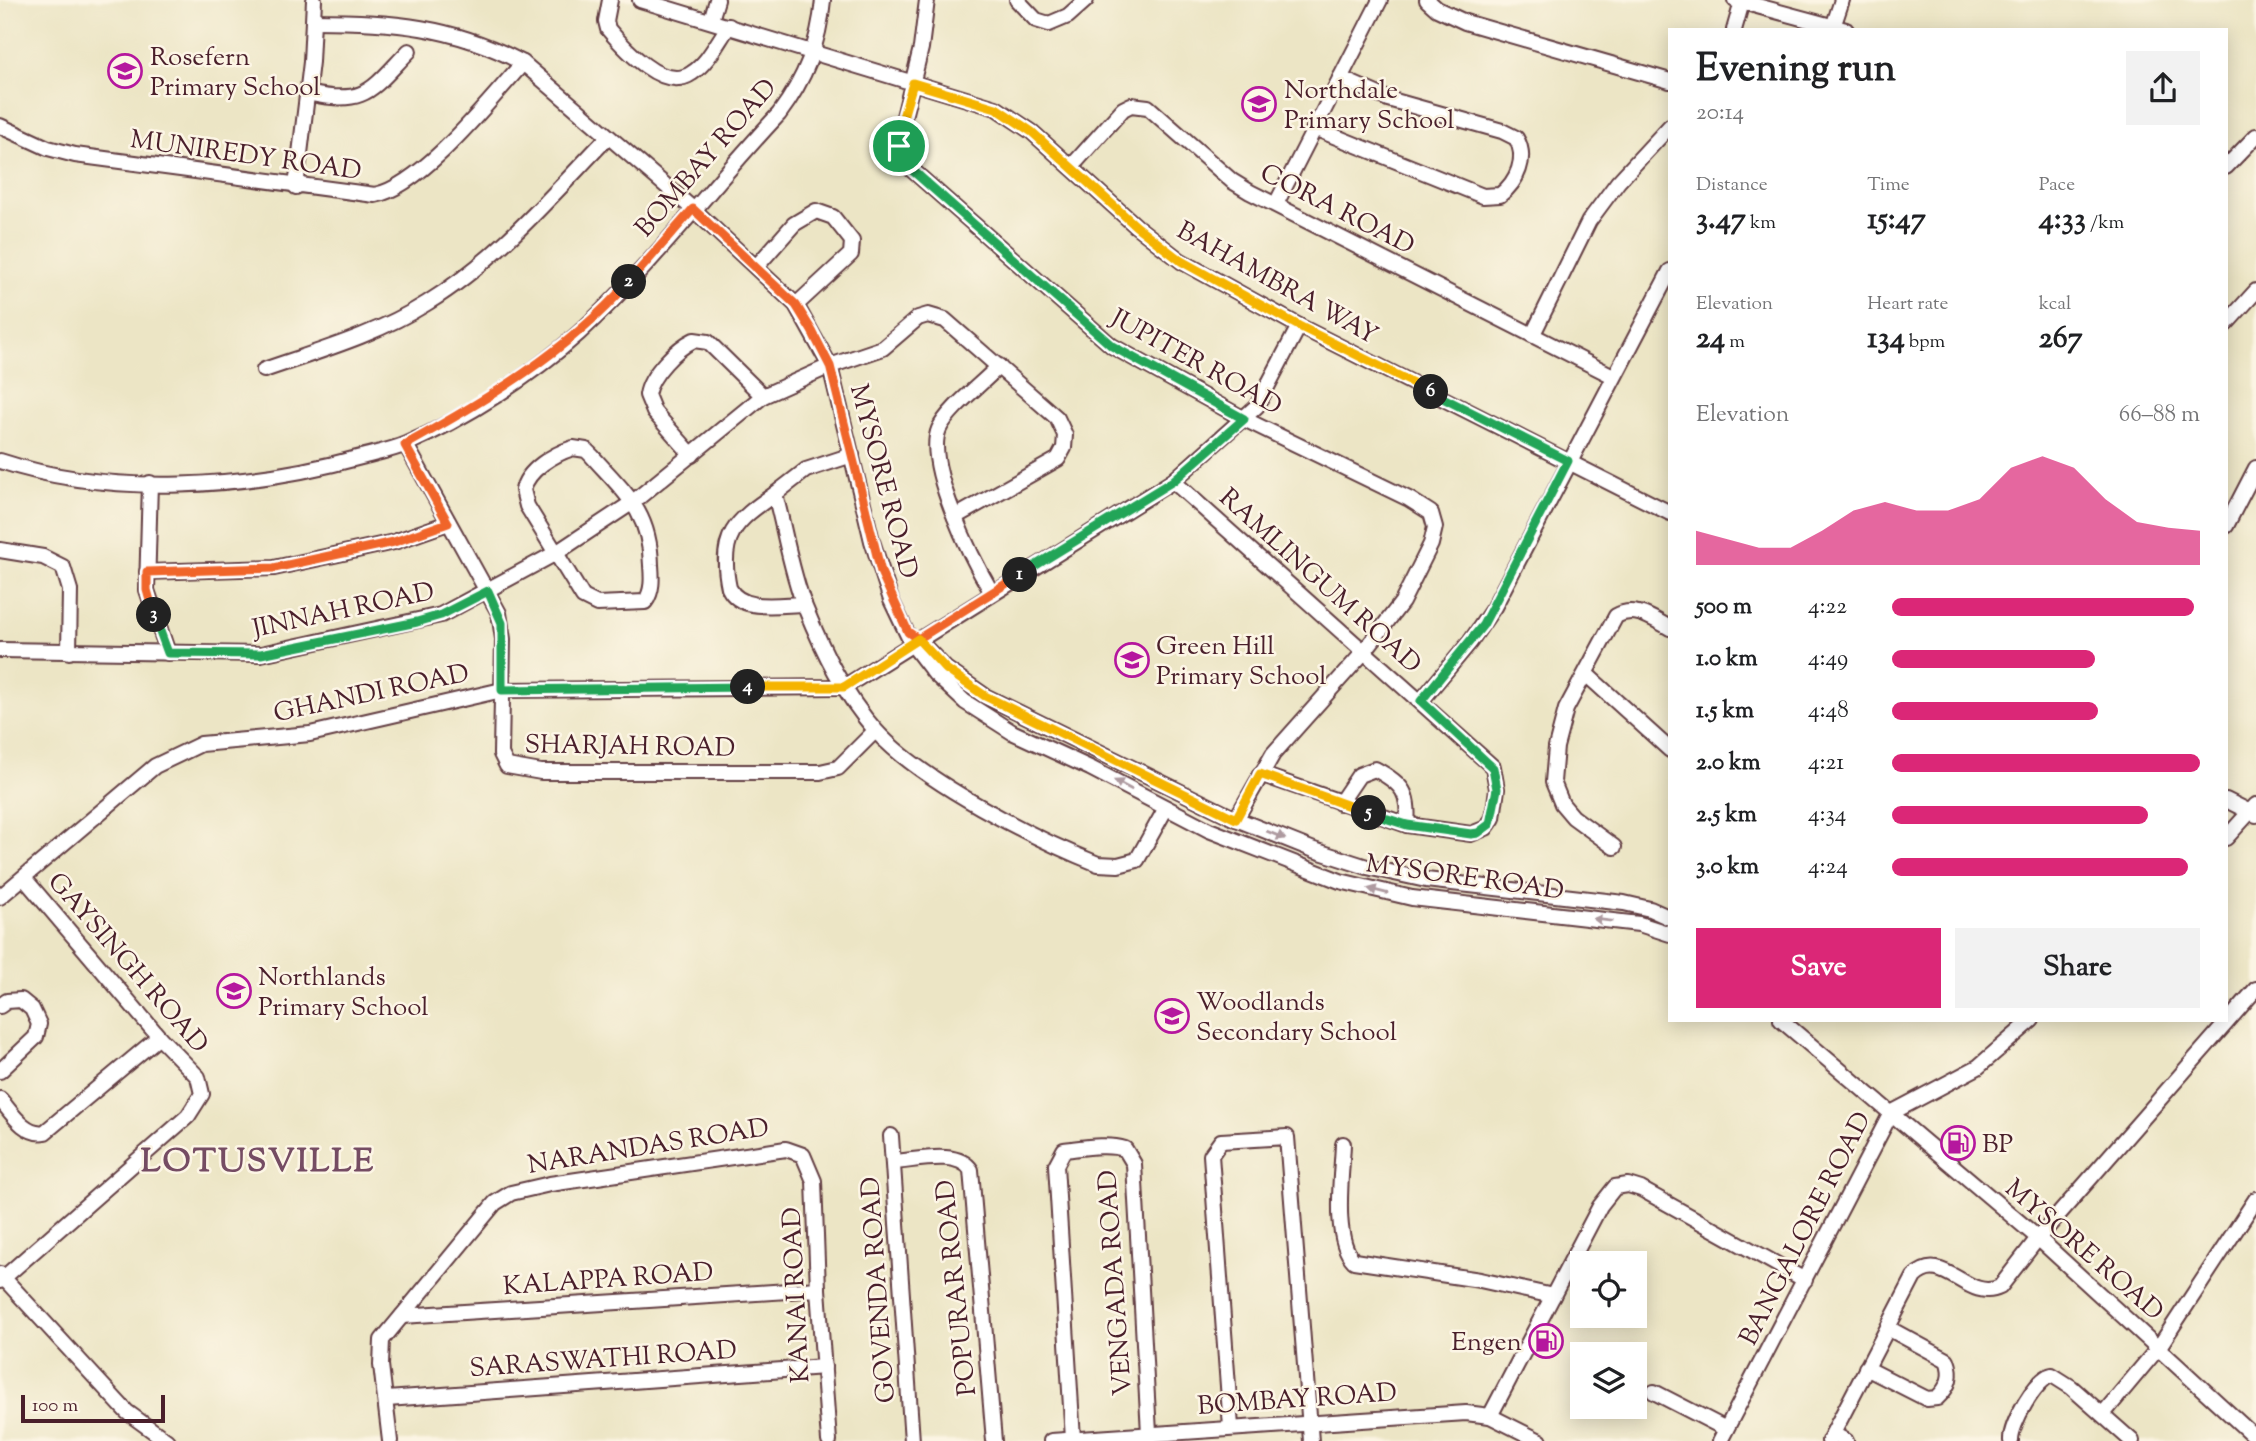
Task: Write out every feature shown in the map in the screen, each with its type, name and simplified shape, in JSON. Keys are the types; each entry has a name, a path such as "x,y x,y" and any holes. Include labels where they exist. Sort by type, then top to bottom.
{"street":[{"path":"296,187 314,0"},
{"path":"610,0 606,21 608,29 654,72 670,78 682,78 697,70 729,26"},
{"name":"BAHAMBRA WAY","path":"640,0 996,108 1072,166 1136,226 1170,253 1299,326 1668,512"},
{"path":"711,20 717,0"},
{"name":"BOMBAY ROAD","path":"0,461 54,474 150,483 211,482 301,472 405,445 521,378 578,334 611,302 779,114 796,89 814,53 823,0"},
{"name":"JUPITER ROAD","path":"927,0 913,83 899,137 903,159 911,169 1112,346 1244,419 1409,499 1431,513 1434,534 1413,582 1391,619 1363,653"},
{"path":"1017,0 1036,20 1049,24 1068,16 1086,0"},
{"path":"1276,204 1380,0"},
{"path":"1427,0 1437,9 1465,22 1668,80"},
{"path":"1837,28 1842,0"},
{"path":"1734,28 1739,1 1834,28"},
{"name":"MYSORE ROAD","path":"314,21 421,26 494,47 523,63 693,209 796,305 830,366 881,572 913,638 951,689 984,715 1270,856 1340,881 1391,895 1639,924 1668,933"},
{"path":"307,93 334,99 355,98 378,83 409,51"},
{"name":"MUNIREDY ROAD","path":"0,126 48,148 75,155 296,187 375,195 400,186 461,131 523,63"},
{"path":"1314,128 1483,196 1500,195 1519,171 1520,144 1509,135 1388,99 1340,78"},
{"name":"CORA ROAD","path":"1072,166 1123,109 1140,104 1159,115 1232,181 1613,376"},
{"path":"1534,334 1589,221 1618,182 1668,129"},
{"path":"2228,165 2256,135"},
{"path":"264,370 368,332 425,305 493,254 608,137"},
{"path":"755,267 802,217 816,211 833,217 852,241 850,254 834,273 796,305"},
{"path":"1421,701 1483,625 1668,275"},
{"path":"2228,322 2256,292"},
{"name":"JINNAH ROAD","path":"0,650 261,654 309,646 441,615 556,553 633,502 763,396 830,366 883,348 918,318 928,315 945,320 999,366 1057,418 1065,435 1064,448 1058,459 955,517"},
{"path":"844,687 913,638 992,593 1173,481 1244,419 1268,387 1299,326"},
{"path":"692,455 654,412 647,395 652,381 680,349 694,340 708,342 763,396"},
{"path":"992,593 969,554 937,454 938,434 946,418 999,366"},
{"name":"SHARJAH ROAD","path":"405,445 488,591 502,623 501,754 508,766 526,771 820,772 838,768 875,730"},
{"path":"573,448 586,450 633,502 650,538 652,582 645,602 631,605 590,602 577,591 527,506 523,490 532,472 557,454 573,448"},
{"path":"804,604 744,603 733,596 729,588 728,543 731,532 741,518 807,470 852,455"},
{"path":"2228,522 2256,468"},
{"name":"RAMLINGUM ROAD","path":"1173,481 1493,768 1497,777 1495,808 1490,824 1478,833 1407,825 1260,774"},
{"path":"150,483 147,572 151,606 168,653"},
{"path":"775,494 804,604 844,687 875,730 916,765 981,806 1098,863 1118,864 1137,860 1166,807"},
{"path":"147,572 274,568 394,542 448,523"},
{"path":"0,550 43,557 63,568 70,590 69,652"},
{"path":"1614,847 1573,817 1562,804 1553,782 1560,724 1610,622 1621,613 1637,612 1668,627"},
{"name":"MYSORE ROAD","path":"913,638 946,669 985,696 1236,819 1303,846 1396,874 1624,903 1650,909 1668,917"},
{"path":"1236,819 1260,774 1292,732 1363,653"},
{"path":"1586,674 1668,748"},
{"name":"GHANDI ROAD","path":"0,898 135,780 165,759 182,751 230,740 310,734 502,690 844,687"},
{"path":"1340,803 1359,775 1375,769 1404,792 1408,800 1407,825"},
{"path":"2228,801 2254,811 2228,836"},
{"name":"GAYSINGH ROAD","path":"1,1278 197,1107 202,1094 198,1077 159,1037 23,878"},
{"path":"2228,1021 2256,989"},
{"path":"0,1006 21,1000 32,1009 39,1024 36,1037 0,1071"},
{"name":"MYSORE ROAD","path":"1783,1022 2038,1238 2159,1347 2251,1437"},
{"name":"BANGALORE ROAD","path":"1723,1435 1891,1113 1978,1067 2030,1022"},
{"path":"1836,1439 1866,1368 1909,1286 1925,1268 1936,1267 1975,1288 1994,1290 2005,1283 2038,1238 2227,1022"},
{"path":"0,1099 26,1128 33,1132 45,1132 159,1037"},
{"name":"GOVENDA ROAD","path":"891,1136 912,1441"},
{"path":"1231,1427 1211,1155 1221,1141 1287,1137 1311,1441"},
{"path":"1343,1144 1341,1228 1347,1251 1354,1261 1480,1280 1553,1296"},
{"name":"VENGADA ROAD","path":"1073,1439 1056,1165 1064,1150 1078,1148 1118,1147 1125,1149 1134,1164 1149,1433"},
{"name":"NARANDAS ROAD","path":"390,1441 382,1340 489,1209 511,1193 550,1184 786,1149 798,1151"},
{"name":"KANAI ROAD","path":"798,1151 808,1161 814,1181 818,1289 829,1441"},
{"name":"POPURAR ROAD","path":"893,1162 950,1158 963,1161 971,1170 994,1441"},
{"path":"1490,1416 1609,1192 1622,1185 1641,1189 1804,1280"},
{"path":"2103,1414 2159,1347 2256,1199"},
{"path":"1,1278 127,1412 167,1441"},
{"name":"KALAPPA ROAD","path":"402,1316 818,1289"},
{"path":"1866,1368 1927,1399 1937,1398 1946,1389 1951,1373 1947,1360 1888,1328"},
{"name":"SARASWATHI ROAD","path":"387,1399 824,1367"},
{"path":"2011,1441 2011,1433 2019,1417 2046,1376 2056,1377 2071,1387 2132,1441"},
{"path":"1654,1392 1723,1435"},
{"name":"BOMBAY ROAD","path":"1051,1441 1466,1413 1490,1416 1540,1441"}],"place":[{"name":"Rosefern Primary School","path":"125,71"},
{"name":"Northdale Primary School","path":"1259,104"},
{"name":"Green Hill Primary School","path":"1132,660"},
{"name":"Northlands Primary School","path":"234,991"},
{"name":"Woodlands Secondary School","path":"1172,1016"},
{"name":"BP","path":"1958,1143"},
{"name":"Engen","path":"1546,1341"}],"district":[{"name":"LOTUSVILLE","path":"258,1159"}],"route":[{"path":"899,146 901,124 913,83 996,108 1032,132 1136,226 1181,261 1299,326 1568,461 1483,625 1421,701 1493,768 1497,777 1495,808 1493,818 1486,828 1471,834 1407,825 1260,774 1236,819 985,696 946,669 918,639 898,655 844,687 502,690 502,623 488,591 441,615 309,646 261,654 168,653 151,606 147,590 147,572 274,568 394,542 448,523 405,445 475,407 521,378 578,334 611,302 693,209 796,305 812,331 830,366 881,572 891,600 908,632 918,639 1173,481 1244,419 1130,358 1090,329 911,169 903,159 899,146"}]}
